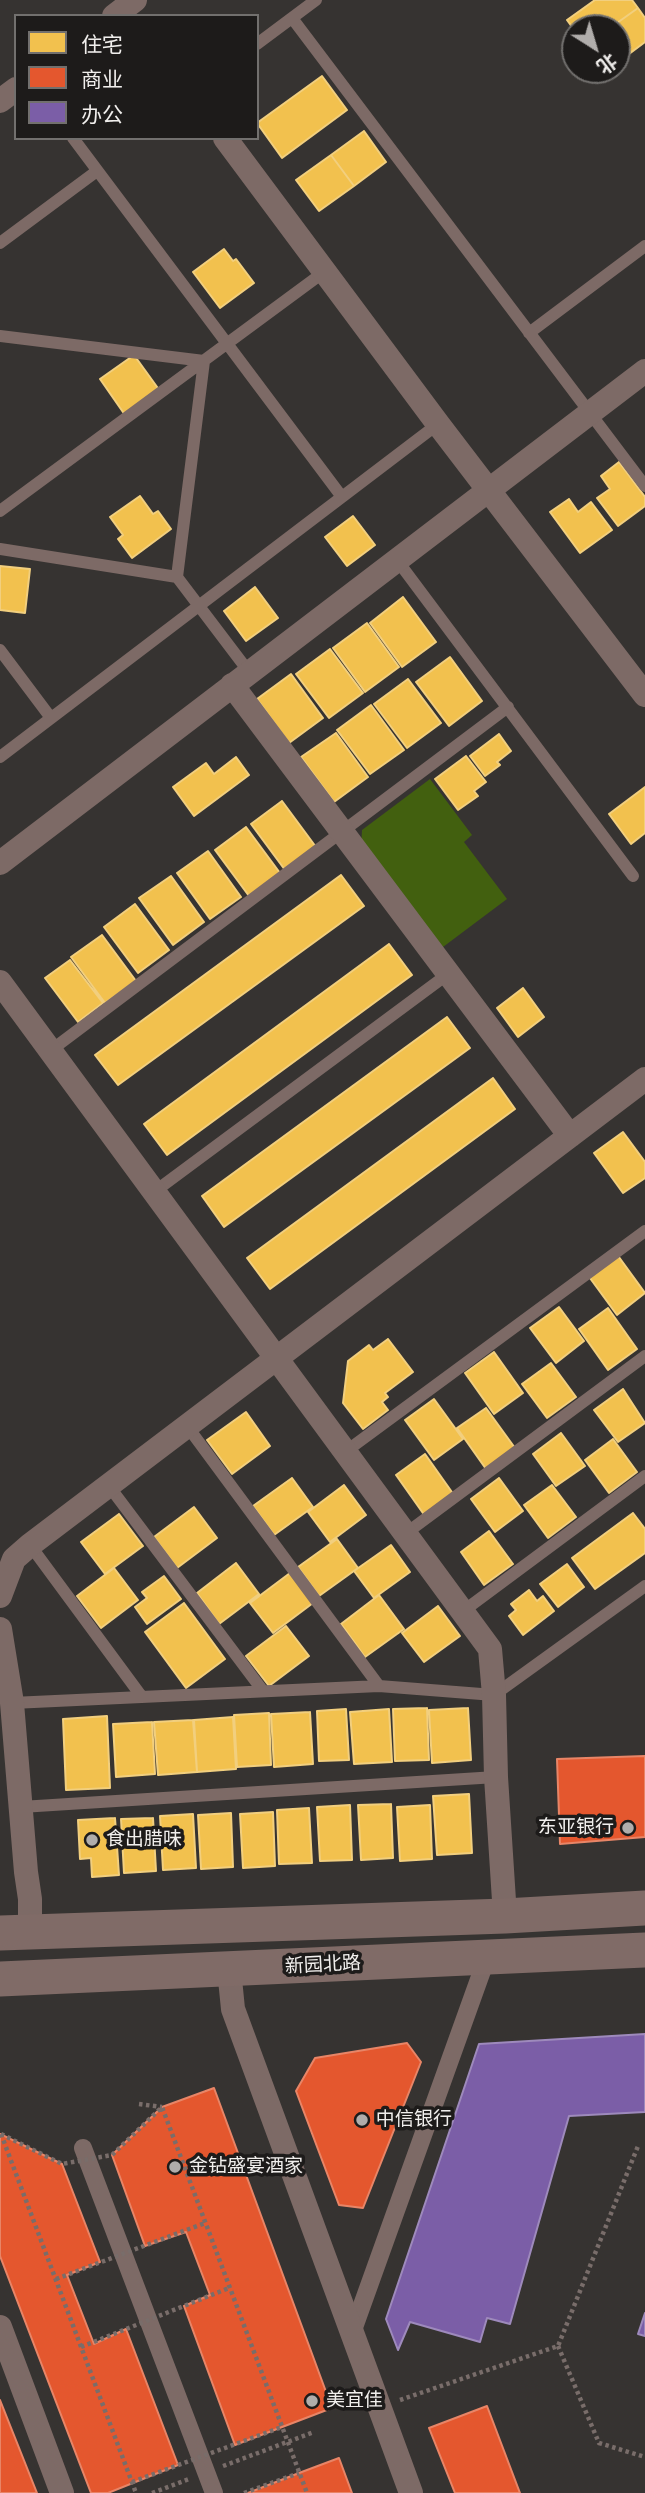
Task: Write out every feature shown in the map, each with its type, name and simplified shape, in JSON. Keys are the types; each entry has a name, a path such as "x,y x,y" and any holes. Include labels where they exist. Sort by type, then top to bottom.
{"main road":[{"path":"15,1932 505,1916 645,1908"},
{"name":"新园北路","path":"0,1979 645,1950"}],"street":[{"path":"226,140 488,491 645,695"},
{"path":"0,863 645,370"},
{"path":"240,678 342,832 570,1136"},
{"path":"0,982 490,1649 505,1916"},
{"path":"0,1596 13,1559 30,1545 645,1079"},
{"path":"0,1629 12,1703 30,1899 15,1932"},
{"path":"352,2333 487,1957"},
{"path":"229,1969 233,2009 411,2493"},
{"path":"83,2148 214,2493"},
{"path":"0,2328 62,2493"}],"lane":[{"path":"259,43 316,0"},
{"path":"292,18 645,486"},
{"path":"74,140 342,497"},
{"path":"0,243 97,171"},
{"path":"529,333 645,246"},
{"path":"0,511 324,272"},
{"path":"0,336 204,361"},
{"path":"177,577 204,361"},
{"path":"0,757 438,424"},
{"path":"0,549 177,577 200,607 240,678"},
{"path":"397,560 633,876"},
{"path":"0,650 51,718"},
{"path":"50,1051 508,707"},
{"path":"154,1192 449,974"},
{"path":"345,1452 645,1231"},
{"path":"405,1534 645,1356"},
{"path":"187,1426 379,1686"},
{"path":"462,1612 645,1476"},
{"path":"109,1486 263,1691"},
{"path":"30,1545 142,1697"},
{"path":"12,1703 379,1686 494,1695 645,1586"},
{"path":"21,1807 496,1777"}],"path":[{"path":"139,2104 162,2107"},
{"path":"162,2107 307,2493"},
{"path":"136,2493 1,2134 62,2164 112,2155 162,2107"},
{"path":"638,2147 558,2346 599,2443 645,2457"},
{"path":"56,2279 205,2223"},
{"path":"81,2347 229,2288"},
{"path":"379,2407 558,2346"},
{"path":"132,2482 282,2427"},
{"path":"152,2493 314,2432"},
{"path":"244,2493 299,2473"}],"green space":[{"path":"430,779 472,835 464,842 507,899 439,950 361,848 362,830"}],"building: 住宅":[{"path":"595,0 632,0 638,8 630,14 575,14"},
{"path":"638,8 645,18 645,42 631,52 631,14"},
{"path":"322,76 347,110 282,158 259,126 259,122"},
{"path":"364,131 386,162 354,186 331,155"},
{"path":"331,155 354,186 319,211 296,180"},
{"path":"224,249 233,261 236,259 254,283 220,308 193,272"},
{"path":"134,355 160,391 125,415 100,379"},
{"path":"619,462 645,497 645,506 618,526 597,498 610,489 601,476"},
{"path":"140,496 153,514 158,511 171,529 132,558 118,539 123,535 110,517"},
{"path":"569,499 578,512 591,502 612,530 580,553 550,512"},
{"path":"353,516 375,545 347,566 325,537"},
{"path":"0,566 30,569 25,613 0,610"},
{"path":"255,587 278,618 246,641 224,611"},
{"path":"403,597 436,642 402,667 370,623"},
{"path":"367,623 399,667 365,692 333,648"},
{"path":"330,649 363,693 329,718 296,674"},
{"path":"450,657 482,701 449,726 416,682"},
{"path":"291,674 323,718 289,743 257,699"},
{"path":"408,679 441,723 407,748 374,704"},
{"path":"371,705 404,750 370,774 337,730"},
{"path":"336,733 368,777 334,802 301,757"},
{"path":"499,734 511,751 497,762 500,765 485,776 470,756"},
{"path":"466,756 486,782 474,791 478,796 458,810 435,779"},
{"path":"236,757 249,775 194,816 173,787 206,763 214,774"},
{"path":"645,787 645,833 631,844 609,814"},
{"path":"282,801 316,847 285,870 251,824"},
{"path":"246,827 280,873 249,896 215,850"},
{"path":"208,851 241,897 210,919 177,873"},
{"path":"341,875 364,906 118,1085 95,1055"},
{"path":"171,876 204,922 173,945 139,898"},
{"path":"135,904 169,950 138,973 104,927"},
{"path":"102,935 136,981 105,1003 71,957"},
{"path":"389,944 412,975 167,1155 144,1124"},
{"path":"70,960 103,1003 78,1022 45,978"},
{"path":"523,988 544,1017 518,1037 497,1008"},
{"path":"447,1017 470,1048 224,1227 202,1196"},
{"path":"493,1078 515,1109 270,1289 247,1258"},
{"path":"623,1132 645,1162 645,1178 623,1193 594,1153"},
{"path":"616,1253 645,1293 617,1315 587,1274"},
{"path":"559,1307 584,1341 556,1363 530,1328"},
{"path":"608,1308 637,1349 608,1370 579,1329"},
{"path":"388,1339 413,1372 385,1393 388,1397 382,1402 388,1410 363,1429 343,1403 348,1361 369,1345 373,1350"},
{"path":"494,1352 523,1393 494,1414 465,1373"},
{"path":"551,1363 576,1397 547,1418 522,1384"},
{"path":"623,1389 645,1423 618,1442 594,1410"},
{"path":"434,1399 463,1439 434,1460 405,1420"},
{"path":"486,1408 515,1448 486,1469 457,1428"},
{"path":"246,1412 270,1446 232,1474 207,1440"},
{"path":"561,1433 585,1466 556,1486 533,1454"},
{"path":"613,1439 637,1472 609,1493 585,1460"},
{"path":"425,1454 454,1495 425,1516 396,1475"},
{"path":"292,1478 313,1507 274,1535 253,1506"},
{"path":"499,1478 523,1511 495,1532 471,1499"},
{"path":"344,1485 366,1515 330,1542 308,1512"},
{"path":"552,1485 576,1517 548,1538 524,1505"},
{"path":"194,1507 217,1538 177,1568 154,1537"},
{"path":"633,1513 645,1529 645,1553 595,1589 572,1558"},
{"path":"119,1514 143,1546 105,1574 81,1542"},
{"path":"489,1531 513,1564 484,1585 461,1552"},
{"path":"337,1539 358,1568 319,1596 298,1567"},
{"path":"391,1545 410,1572 374,1598 354,1571"},
{"path":"236,1563 259,1594 219,1624 197,1593"},
{"path":"567,1564 584,1587 558,1607 540,1584"},
{"path":"114,1568 138,1600 101,1628 77,1596"},
{"path":"290,1573 313,1603 273,1633 250,1603"},
{"path":"164,1576 181,1599 147,1624 135,1607 147,1598 142,1592"},
{"path":"529,1590 537,1601 543,1596 554,1611 523,1635 509,1616 516,1610 511,1604"},
{"path":"379,1595 404,1629 365,1657 341,1624"},
{"path":"184,1603 225,1659 186,1688 145,1632"},
{"path":"438,1606 460,1636 424,1662 402,1633"},
{"path":"286,1626 309,1656 269,1686 246,1656"},
{"path":"427,1708 429,1760 395,1761 393,1709"},
{"path":"468,1708 471,1760 432,1763 429,1710"},
{"path":"346,1709 349,1760 319,1761 317,1711"},
{"path":"389,1709 392,1762 354,1764 350,1712"},
{"path":"310,1712 313,1764 274,1767 271,1714"},
{"path":"269,1713 271,1765 237,1767 234,1715"},
{"path":"107,1716 110,1788 66,1790 63,1719"},
{"path":"233,1717 236,1769 197,1772 194,1720"},
{"path":"193,1720 197,1772 158,1775 154,1722"},
{"path":"152,1722 155,1774 116,1777 113,1724"},
{"path":"469,1794 472,1853 437,1855 433,1796"},
{"path":"391,1804 393,1858 361,1860 358,1805"},
{"path":"350,1805 352,1860 320,1861 317,1807"},
{"path":"430,1805 432,1859 400,1861 397,1807"},
{"path":"309,1808 312,1863 279,1864 277,1810"},
{"path":"273,1812 275,1866 243,1868 240,1814"},
{"path":"231,1813 233,1867 201,1869 198,1815"},
{"path":"193,1814 196,1868 163,1870 160,1816"},
{"path":"115,1818 119,1875 92,1877 91,1858 80,1859 78,1820"},
{"path":"153,1818 156,1871 124,1873 121,1819"}],"building: 商业":[{"path":"645,1756 645,1837 560,1844 557,1759"},
{"path":"407,2043 421,2062 363,2208 339,2205 296,2091 315,2058"},
{"path":"214,2088 332,2408 235,2445 184,2306 210,2295 186,2232 145,2246 112,2155 162,2107"},
{"path":"0,2134 62,2164 100,2262 67,2275 94,2344 126,2329 178,2465 108,2493 91,2493 0,2256"},
{"path":"0,2400 37,2493 0,2493"},
{"path":"487,2406 520,2493 455,2493 429,2428"},
{"path":"339,2458 352,2493 248,2493 299,2473"}],"building: 办公":[{"path":"645,2034 645,2112 569,2116 510,2324 487,2318 480,2342 410,2322 398,2350 386,2319 479,2044"},
{"path":"645,2313 645,2336 638,2334"}],"place":[{"name":"东亚银行","path":"628,1828"},
{"name":"食出腊味","path":"92,1840"},
{"name":"中信银行","path":"362,2120"},
{"name":"金钻盛宴酒家","path":"175,2167"},
{"name":"美宜佳","path":"312,2401"}]}
